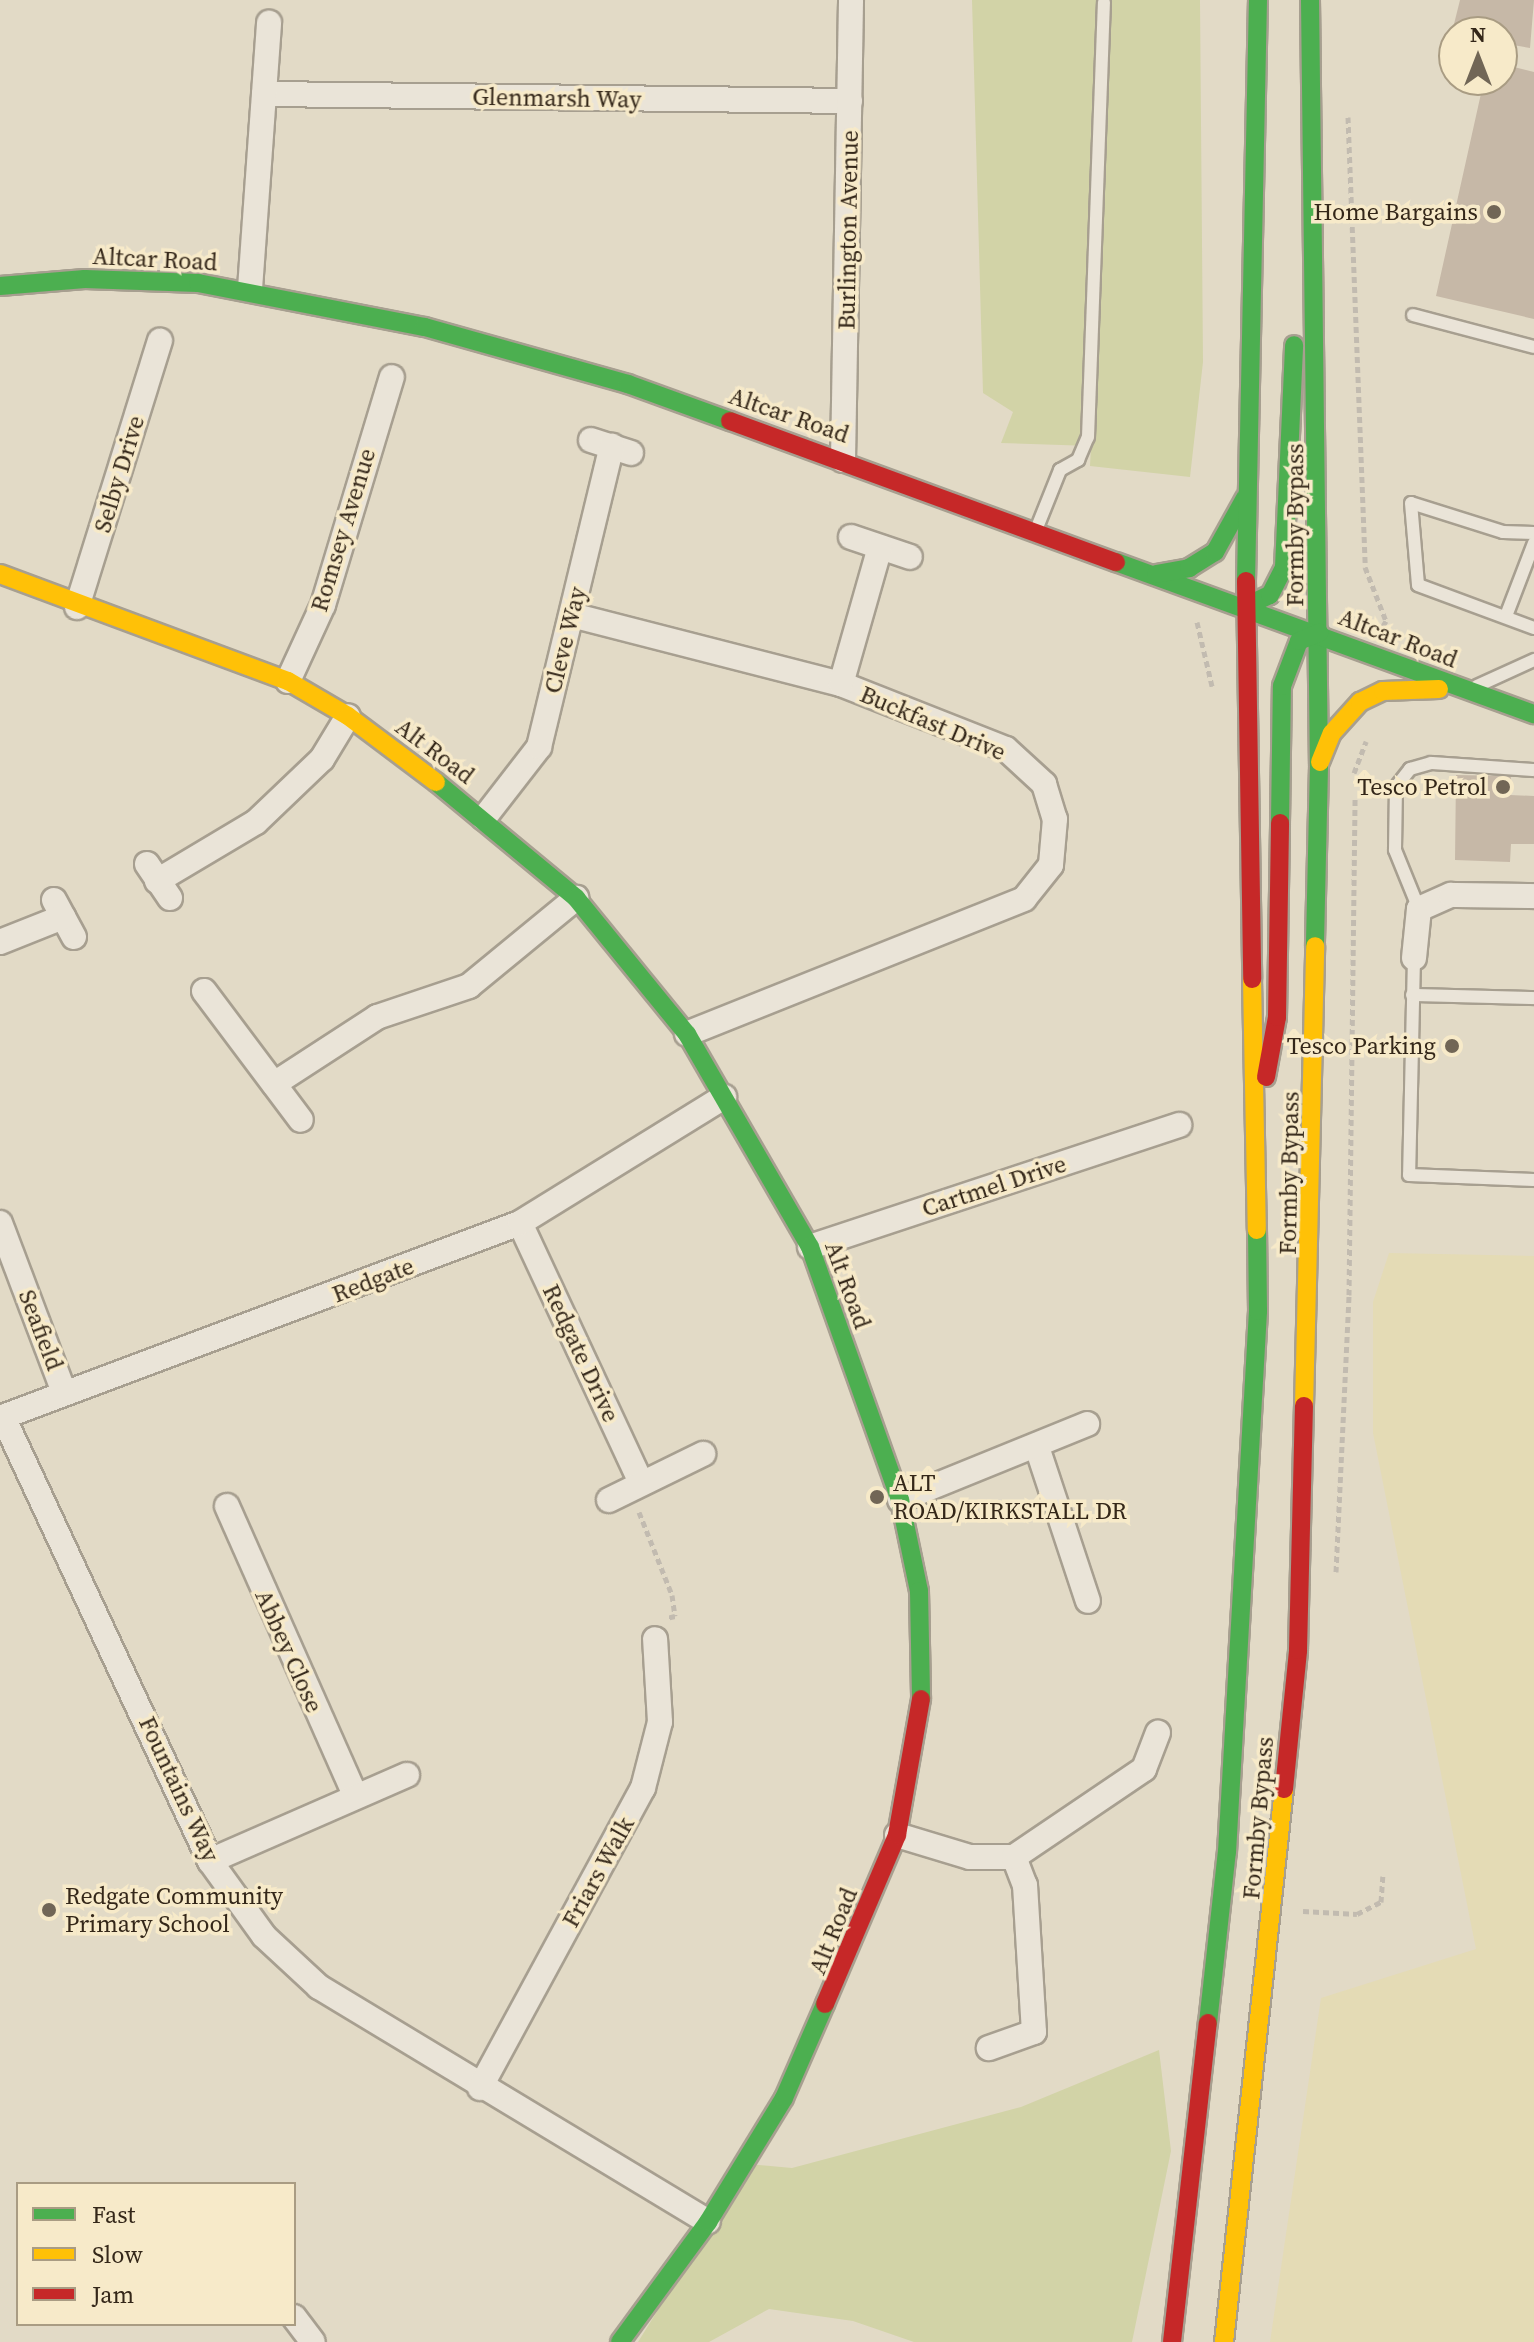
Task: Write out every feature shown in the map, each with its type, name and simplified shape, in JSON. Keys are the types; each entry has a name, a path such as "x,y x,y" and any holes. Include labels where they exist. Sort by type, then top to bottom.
{"main road":[{"name":"Formby Bypass","path":"1172,2342 1217,1963 1242,1672 1258,1311 1258,1121 1246,606 1258,0"},
{"name":"Formby Bypass","path":"1224,2342 1274,1909 1298,1650 1319,766 1310,0"},
{"path":"1246,606 1270,595 1284,568 1294,221 1311,114"},
{"name":"Altcar Road","path":"2,286 85,279 250,289 425,327 628,384 1246,606 1534,714"},
{"path":"1156,574 1189,568 1215,552 1236,523 1248,482"},
{"name":"Alt Road","path":"0,574 77,607 288,681 348,716 484,818 576,898 687,1034 810,1247 900,1500 919,1591 922,1693 897,1835 784,2098 708,2222 620,2342"},
{"path":"1258,1121 1277,1017 1282,686 1299,641 1319,633"},
{"path":"1319,766 1339,724 1367,697 1392,690 1465,689"}],"street":[{"name":"Burlington Avenue","path":"843,460 851,0"},
{"path":"250,289 269,23"},
{"name":"Glenmarsh Way","path":"264,94 850,101"},
{"name":"Selby Drive","path":"77,607 160,341"},
{"name":"Romsey Avenue","path":"288,681 323,605 392,377"},
{"name":"Cleve Way","path":"484,818 539,747 612,446"},
{"path":"851,537 910,557"},
{"path":"841,684 880,547"},
{"name":"Buckfast Drive","path":"572,615 841,684 1006,749 1044,784 1055,819 1051,865 1024,899 687,1034"},
{"path":"158,881 256,822 322,759 348,716"},
{"path":"1414,958 1419,909 1451,895 1534,896"},
{"path":"274,1084 377,1017 469,986 576,898"},
{"path":"0,942 63,918"},
{"path":"204,991 301,1120"},
{"name":"Redgate","path":"2,1417 520,1223 724,1097"},
{"name":"Cartmel Drive","path":"810,1247 1179,1125"},
{"name":"Seafield","path":"0,1223 64,1392"},
{"name":"Redgate Drive","path":"520,1223 627,1490"},
{"name":"Fountains Way","path":"2,1417 210,1861 264,1936 319,1987 480,2088 708,2222"},
{"path":"900,1500 1037,1447 1087,1424"},
{"path":"1037,1447 1088,1601"},
{"path":"627,1490 703,1454"},
{"name":"Abbey Close","path":"227,1506 355,1795"},
{"name":"Friars Walk","path":"480,2088 643,1788 660,1722 655,1639"},
{"path":"897,1835 970,1857 1014,1857 1144,1769 1158,1733"},
{"path":"210,1861 355,1795 407,1775"},
{"path":"989,2048 1034,2032 1025,1885 1014,1857"},
{"path":"296,2320 313,2342"}],"lane":[{"path":"1036,530 1060,470 1078,460 1088,437 1104,2"},
{"path":"0,267 2,286"},
{"path":"1413,315 1534,347"},
{"path":"1506,616 1533,541 1411,503 1418,585 1534,628"},
{"path":"1465,689 1534,660"},
{"path":"1419,909 1395,850 1396,787 1410,769 1431,763 1534,770"},
{"path":"1414,958 1409,1175 1534,1180"},
{"path":"1412,995 1534,998"}],"path":[{"path":"1348,113 1365,567 1386,621 1380,631"},
{"path":"1197,620 1215,696"},
{"path":"627,1490 672,1595 675,1616 651,1622 655,1639"},
{"path":"1274,1909 1357,1914 1381,1902 1383,1876"}],"shaded area":[{"path":"1389,1253 1534,1256 1534,2342 1270,2342 1321,1998 1476,1949 1373,1433 1373,1302"}],"green space":[{"path":"972,0 1200,0 1203,362 1190,477 1090,466 1091,446 1001,443 1013,412 983,393"},
{"path":"1159,2050 1171,2151 1132,2342 914,2342 853,2321 769,2309 709,2342 638,2342 749,2164 792,2168 1021,2107"}],"building":[{"path":"1460,0 1534,0 1530,48 1518,46 1518,16 1456,16"},
{"name":"Home Bargains","path":"1518,68 1534,72 1534,319 1436,296 1480,96 1518,96"},
{"path":"1456,775 1511,776 1510,795 1534,796 1534,844 1511,844 1510,862 1455,860"}],"traffic: fast":[{"path":"1246,581 1258,0"},
{"path":"1310,0 1319,766 1315,946"},
{"path":"0,286 85,279 198,283 425,327 628,384 730,421"},
{"path":"1246,606 1270,595 1284,568 1294,345"},
{"path":"1156,574 1189,568 1215,552 1245,498"},
{"path":"1116,562 1534,714"},
{"path":"1280,823 1282,686 1299,641 1319,633"},
{"path":"436,782 576,898 687,1034 810,1247 900,1500 919,1591 921,1699"},
{"path":"1208,2023 1227,1852 1258,1311 1257,1230"},
{"path":"620,2342 708,2222 784,2098 825,2004"}],"traffic: slow":[{"path":"0,574 288,681 348,716 436,782"},
{"path":"1320,762 1332,733 1360,702 1383,691 1439,689"},
{"path":"1304,1406 1315,946"},
{"path":"1252,979 1257,1230"},
{"path":"1224,2342 1284,1789"}],"traffic: jam":[{"path":"730,421 1116,562"},
{"path":"1246,581 1252,979"},
{"path":"1266,1077 1277,1017 1280,823"},
{"path":"1284,1789 1298,1650 1304,1406"},
{"path":"825,2004 897,1835 921,1699"},
{"path":"1172,2342 1208,2023"}],"place":[{"name":"Home Bargains","path":"1494,212"},
{"name":"Tesco Petrol","path":"1503,787"},
{"name":"Tesco Parking","path":"1452,1046"},
{"name":"ALT ROAD/KIRKSTALL DR","path":"877,1497"},
{"name":"Redgate Community Primary School","path":"49,1910"}]}
